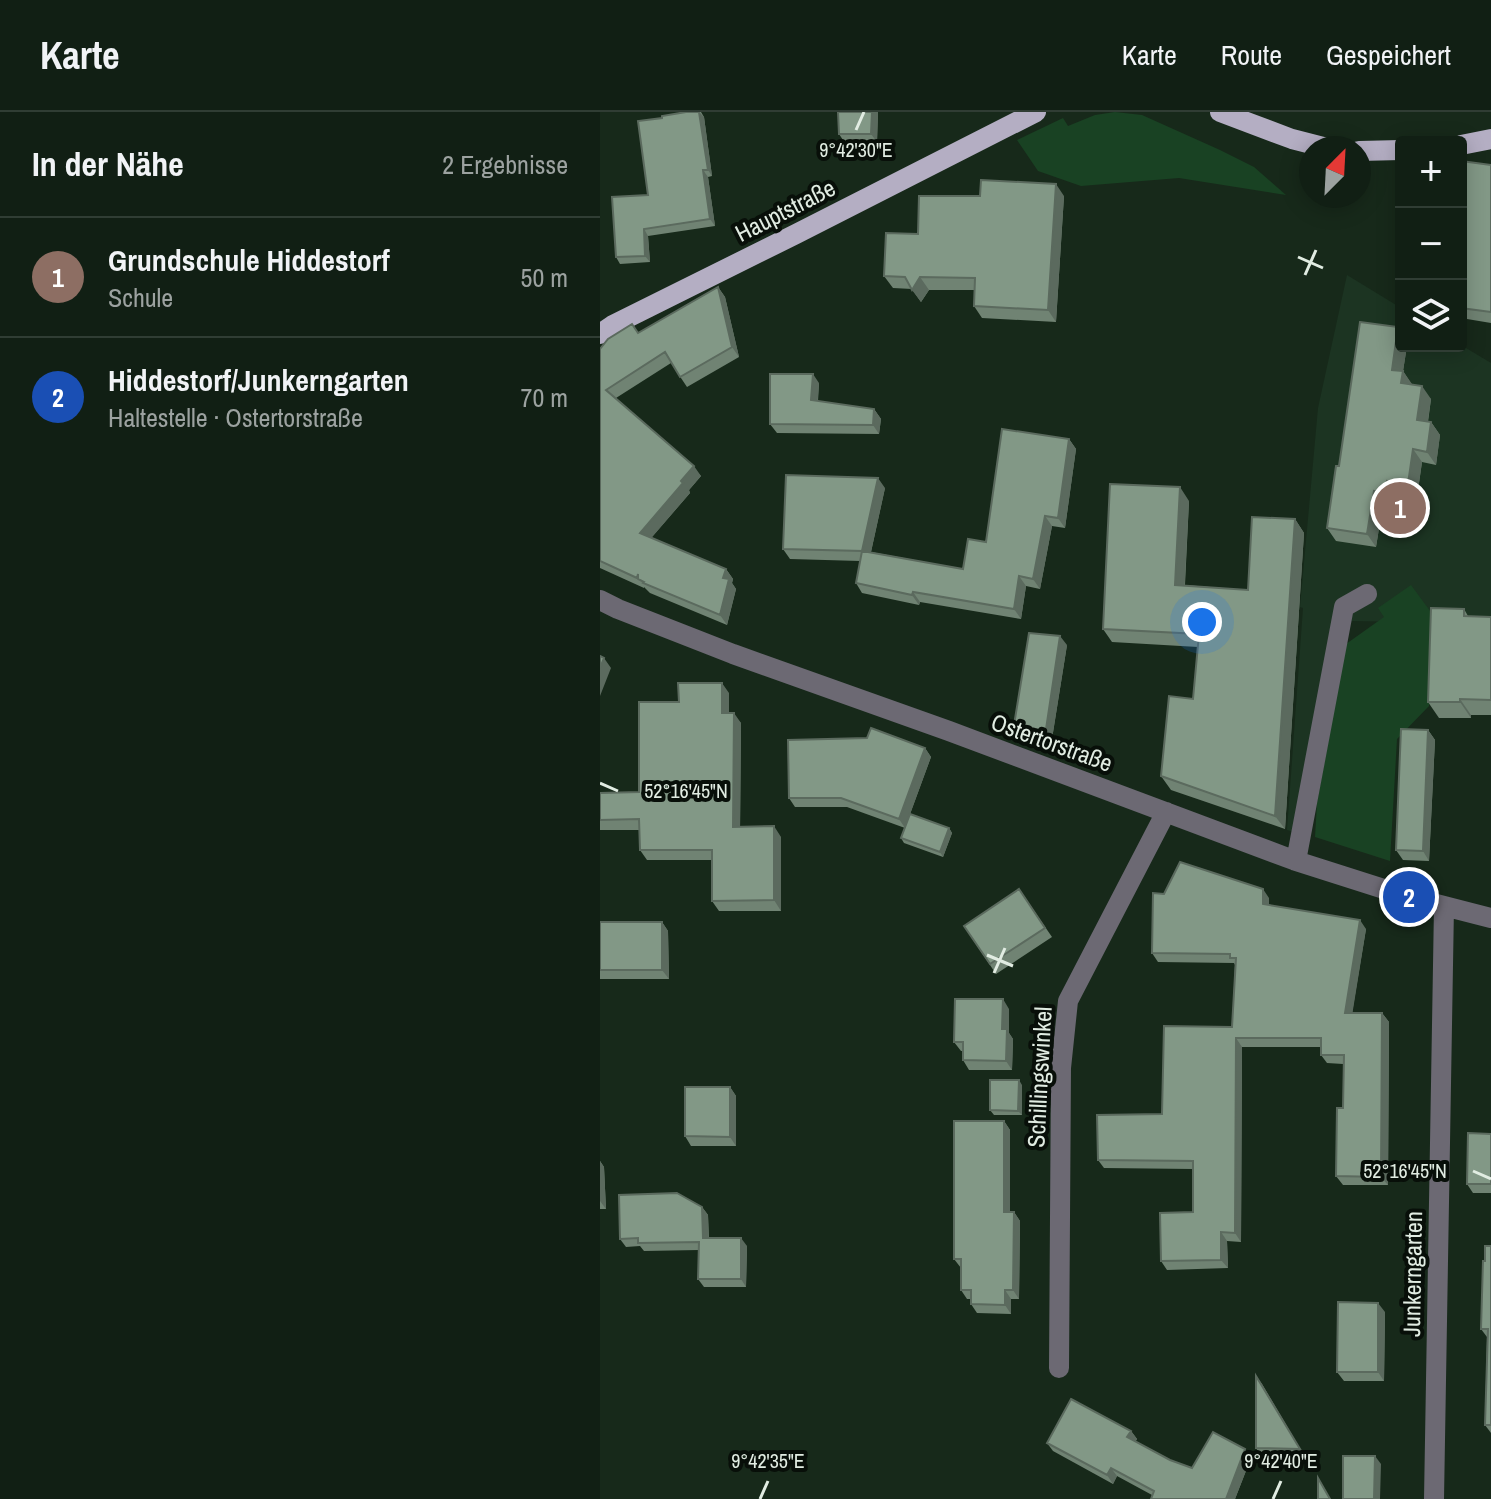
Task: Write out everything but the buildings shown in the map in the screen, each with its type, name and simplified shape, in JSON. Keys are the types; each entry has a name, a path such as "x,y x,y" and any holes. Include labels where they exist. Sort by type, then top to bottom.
{"main road":[{"name":"Hauptstraße","path":"600,334 1036,112"},
{"path":"1220,112 1299,141"},
{"path":"1467,144 1491,139"},
{"path":"1371,151 1395,150"}],"street":[{"path":"1296,861 1344,607 1367,594"},
{"name":"Ostertorstraße","path":"600,600 733,654 1296,861 1491,918"},
{"name":"Schillingswinkel","path":"1059,1368 1061,1068 1068,1001 1166,812"},
{"name":"Junkerngarten","path":"1434,1499 1444,906"}],"shaded area":[{"path":"1115,112 1142,115 1220,150 1254,167 1286,195 1179,178 1081,186 1038,171 1017,140 1063,118 1068,126 1095,115"},
{"path":"1347,275 1395,304 1395,352 1467,352 1467,349 1491,363 1491,629 1475,623 1350,621 1307,836 1287,830 1303,608 1300,607 1318,408"},
{"path":"1411,585 1433,615 1429,706 1397,739 1390,861 1315,837 1317,803 1346,644 1384,617 1378,608"}],"place":[{"name":"Grundschule Hiddestorf","path":"1400,508"},
{"name":"Hiddestorf/Junkerngarten","path":"1409,897"}]}
